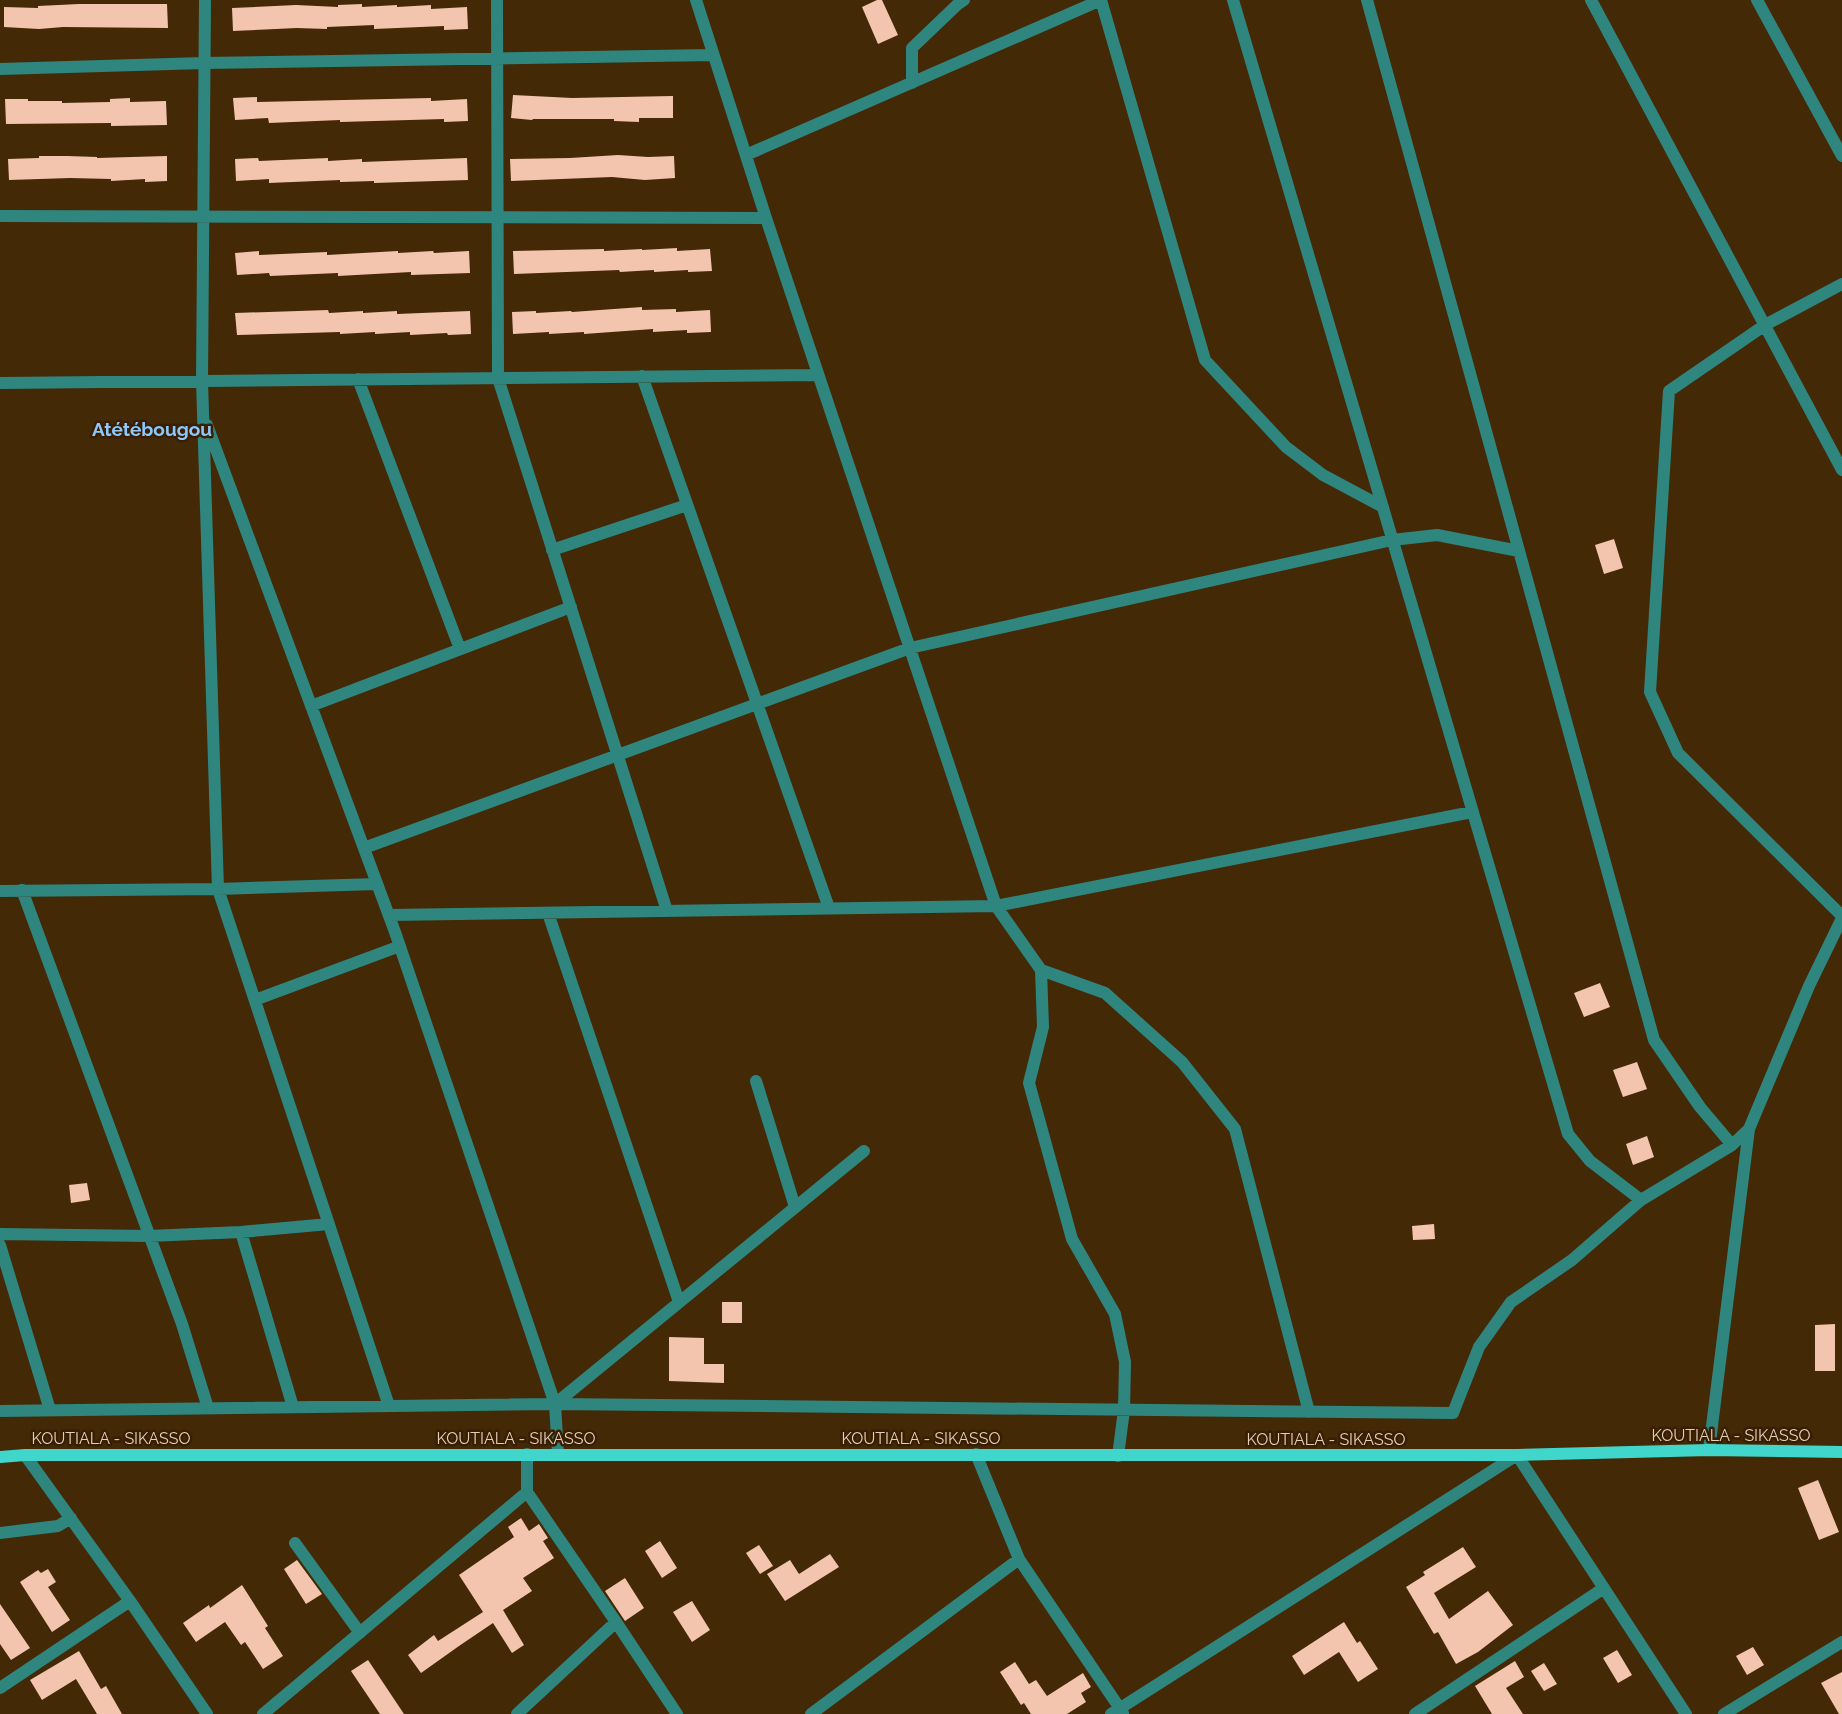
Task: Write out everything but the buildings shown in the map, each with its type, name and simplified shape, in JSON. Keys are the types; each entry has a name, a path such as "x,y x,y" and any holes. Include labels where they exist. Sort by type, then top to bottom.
{"main road":[{"name":"KOUTIALA - SIKASSO","path":"0,1456 976,1454 1118,1456 1517,1455 1708,1450 1842,1452"}],"street":[{"path":"205,0 202,381 218,889 389,1406"},
{"path":"497,0 498,378 667,911"},
{"path":"696,0 766,218 996,906 1041,970 1043,1026 1029,1083 1072,1239 1115,1314 1125,1362 1124,1410 1118,1456"},
{"path":"912,83 912,48 964,0"},
{"path":"746,155 1101,0 1205,360 1286,447 1322,475 1382,507"},
{"path":"1233,0 1568,1134 1590,1161 1641,1200"},
{"path":"1368,0 1654,1040 1700,1107 1732,1145"},
{"path":"1591,0 1842,470"},
{"path":"1757,0 1842,156"},
{"path":"0,69 204,63 713,55"},
{"path":"0,216 766,218"},
{"path":"1708,1450 1749,1128 1809,986 1842,917 1678,753 1650,692 1669,391 1765,325 1842,284"},
{"path":"0,384 818,375"},
{"path":"642,376 829,908"},
{"path":"358,379 460,649"},
{"path":"203,415 400,946 555,1404 558,1454"},
{"path":"552,550 687,506"},
{"path":"364,848 910,648 1392,540 1437,535 1519,551"},
{"path":"311,706 570,607"},
{"path":"389,915 996,906 1472,812"},
{"path":"0,891 218,889 377,884"},
{"path":"22,890 182,1324 208,1408"},
{"path":"548,912 679,1302"},
{"path":"254,1000 400,946"},
{"path":"1041,970 1104,993 1182,1062 1235,1129 1310,1412"},
{"path":"756,1081 795,1207"},
{"path":"0,1411 555,1404 1453,1413 1479,1347 1511,1302 1572,1260 1641,1200 1732,1145 1749,1128"},
{"path":"555,1404 864,1151"},
{"path":"0,1234 149,1236 241,1232 329,1224"},
{"path":"241,1232 292,1407"},
{"path":"0,1245 50,1410"},
{"path":"528,1454 527,1492 677,1714"},
{"path":"976,1454 1019,1560 1118,1712 1517,1455 1686,1714"},
{"path":"25,1455 130,1601 206,1714"},
{"path":"263,1714 527,1492"},
{"path":"0,1533 58,1526 70,1518"},
{"path":"295,1543 360,1633"},
{"path":"811,1714 1019,1560"},
{"path":"1415,1714 1604,1588"},
{"path":"0,1688 130,1601"},
{"path":"517,1714 616,1622"},
{"path":"1724,1714 1842,1642"}],"district":[{"name":"Atétébougou","path":"152,429"}]}
